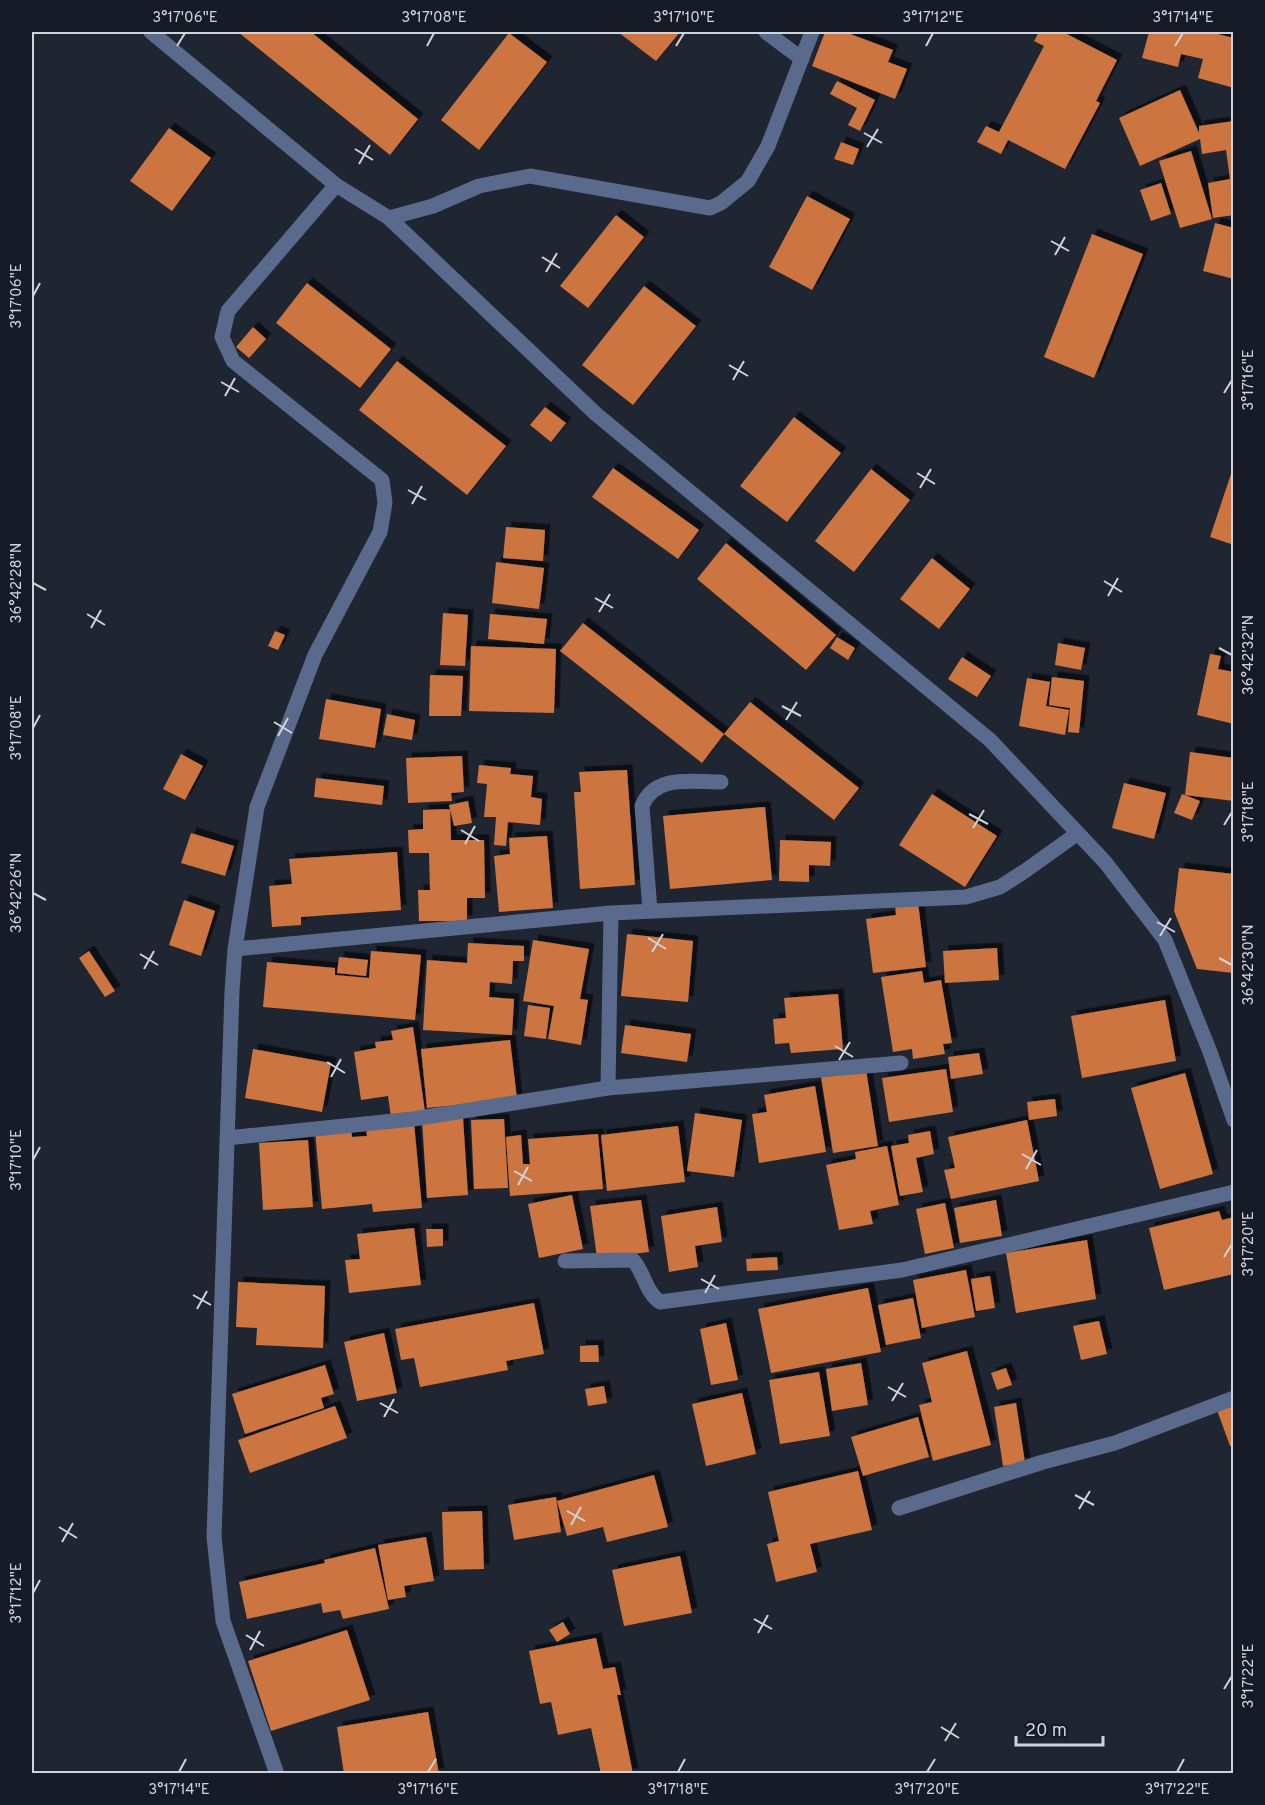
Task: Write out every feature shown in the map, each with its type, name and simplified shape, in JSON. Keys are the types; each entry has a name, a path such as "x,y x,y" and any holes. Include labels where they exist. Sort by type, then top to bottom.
{"street":[{"path":"152,32 336,185 389,218 596,414 990,740 1105,862 1164,940 1209,1052 1233,1120"},
{"path":"766,32 802,58"},
{"path":"389,218 433,206 479,186 530,176 710,208 721,203 748,181 768,146 812,32"},
{"path":"277,1773 223,1622 214,1537 235,949 257,807 315,655 380,532 385,503 382,480 233,361 222,337 228,311 336,185"},
{"path":"651,911 642,806 646,795 670,782 721,782"},
{"path":"235,949 611,913 966,897 1000,887 1025,872 1078,833"},
{"path":"608,1088 611,913"},
{"path":"227,1138 413,1119 608,1088 901,1064"},
{"path":"565,1261 633,1260 640,1267 651,1295 660,1302 902,1270 1233,1192"},
{"path":"899,1508 1043,1462 1114,1443 1233,1398"}],"building":[{"path":"238,32 311,32 418,119 390,155"},
{"path":"618,32 680,32 656,61"},
{"path":"825,32 845,32 893,50 888,62 907,69 895,99 812,66"},
{"path":"1039,32 1063,32 1117,60 1096,101 1100,103 1065,169 1008,140 1001,154 977,142 986,126 999,132 1044,46 1034,41"},
{"path":"1149,32 1209,32 1234,38 1234,88 1198,78 1203,59 1181,54 1178,67 1142,58"},
{"path":"509,33 547,62 479,150 441,120"},
{"path":"837,81 875,100 860,131 848,125 857,108 830,94"},
{"path":"1180,90 1199,133 1199,126 1234,121 1234,215 1213,218 1208,183 1230,179 1226,150 1202,154 1200,139 1140,166 1119,118"},
{"path":"169,128 211,158 172,211 130,181"},
{"path":"841,142 859,149 853,165 834,159"},
{"path":"1191,151 1212,219 1180,228 1159,161"},
{"path":"1161,183 1171,214 1151,221 1140,190"},
{"path":"807,196 850,219 812,290 769,267"},
{"path":"616,215 644,237 588,308 560,286"},
{"path":"1215,223 1234,228 1234,279 1203,271"},
{"path":"1092,234 1143,254 1094,378 1044,357"},
{"path":"307,283 391,349 360,388 276,323"},
{"path":"644,286 696,326 633,405 582,365"},
{"path":"253,327 266,339 249,358 236,347"},
{"path":"397,361 506,446 467,495 359,410"},
{"path":"545,407 566,423 551,442 530,425"},
{"path":"794,417 841,453 787,522 740,486"},
{"path":"613,468 699,530 678,559 592,497"},
{"path":"871,469 910,500 854,572 815,541"},
{"path":"1231,474 1234,475 1234,545 1210,537"},
{"path":"506,527 545,530 543,561 503,558"},
{"path":"726,543 836,635 806,670 697,579"},
{"path":"932,558 970,589 939,629 900,599"},
{"path":"496,562 544,568 539,609 492,603"},
{"path":"443,613 468,615 465,666 440,665"},
{"path":"490,614 547,619 544,644 488,639"},
{"path":"583,623 724,734 702,763 560,651"},
{"path":"275,631 285,635 278,650 268,646"},
{"path":"837,637 855,648 848,660 830,648"},
{"path":"1058,643 1085,648 1081,670 1055,665"},
{"path":"471,646 556,649 554,713 469,711"},
{"path":"1210,654 1221,656 1218,669 1234,672 1234,724 1197,715"},
{"path":"962,657 991,676 977,697 948,679"},
{"path":"430,675 463,676 461,716 429,716"},
{"path":"1052,677 1084,681 1079,733 1068,732 1070,708 1049,705"},
{"path":"1027,678 1050,682 1046,706 1069,710 1065,735 1019,726"},
{"path":"326,699 381,709 375,748 319,739"},
{"path":"750,702 859,788 834,820 724,734"},
{"path":"387,714 415,720 412,740 383,735"},
{"path":"1190,752 1234,758 1234,801 1185,795"},
{"path":"181,754 203,766 185,800 163,789"},
{"path":"462,756 464,792 451,793 452,801 408,803 406,758"},
{"path":"479,765 511,768 510,774 533,776 531,797 542,799 540,825 508,822 506,846 494,845 496,817 484,817 487,784 477,783"},
{"path":"627,770 635,885 580,889 574,792 581,792 579,772"},
{"path":"316,778 384,786 382,805 314,797"},
{"path":"1124,783 1166,793 1154,839 1112,828"},
{"path":"932,794 997,836 965,887 899,845"},
{"path":"1182,794 1200,801 1192,820 1174,813"},
{"path":"468,801 472,823 454,826 449,805"},
{"path":"765,807 772,880 670,889 663,816"},
{"path":"450,809 451,840 484,840 485,898 467,898 467,921 419,921 418,890 430,890 429,853 409,853 408,830 423,829 423,810"},
{"path":"191,833 234,846 225,876 181,863"},
{"path":"547,836 553,908 499,912 494,856 510,854 509,838"},
{"path":"780,840 831,842 830,866 809,865 809,882 779,881"},
{"path":"397,852 401,910 301,917 301,925 272,927 269,886 292,884 289,859"},
{"path":"1179,868 1234,874 1234,973 1197,969 1174,911"},
{"path":"184,900 215,911 201,956 169,945"},
{"path":"918,903 926,967 873,973 866,919 896,915 895,905"},
{"path":"627,934 693,941 688,1002 621,996"},
{"path":"533,940 589,949 580,999 588,1000 581,1045 548,1039 554,1006 523,1001"},
{"path":"468,943 524,946 524,961 513,961 512,984 490,982 489,997 514,999 512,1035 423,1030 427,960 467,963"},
{"path":"997,948 999,980 945,983 943,951"},
{"path":"89,951 115,991 105,997 79,958"},
{"path":"371,951 421,955 415,1020 263,1007 267,962 335,968 335,975 369,978"},
{"path":"339,957 368,960 366,976 337,973"},
{"path":"922,971 924,983 941,980 952,1043 943,1044 945,1054 913,1059 912,1049 893,1052 881,977"},
{"path":"838,994 843,1049 791,1053 789,1043 775,1044 773,1019 786,1018 784,998"},
{"path":"1165,1000 1176,1061 1082,1078 1071,1016"},
{"path":"528,1005 550,1008 546,1039 524,1036"},
{"path":"625,1025 691,1034 687,1062 621,1053"},
{"path":"413,1027 425,1112 391,1117 388,1096 361,1100 354,1052 376,1048 375,1042 393,1040 391,1031"},
{"path":"510,1040 517,1099 427,1108 421,1049"},
{"path":"253,1049 331,1063 322,1112 245,1098"},
{"path":"979,1053 983,1074 951,1079 948,1057"},
{"path":"946,1069 953,1112 889,1122 882,1078"},
{"path":"866,1070 878,1146 833,1153 821,1077"},
{"path":"1185,1073 1213,1174 1160,1189 1131,1088"},
{"path":"815,1086 826,1152 759,1163 752,1114 767,1112 764,1095"},
{"path":"1055,1099 1057,1116 1029,1120 1027,1102"},
{"path":"695,1113 742,1120 734,1177 687,1171"},
{"path":"463,1118 468,1195 427,1198 422,1120"},
{"path":"504,1119 508,1188 474,1189 471,1120"},
{"path":"1027,1120 1039,1181 951,1199 944,1170 955,1168 948,1137"},
{"path":"414,1123 422,1208 373,1212 372,1204 322,1209 315,1131 351,1128 352,1137 367,1136 366,1127"},
{"path":"678,1126 685,1182 607,1191 601,1135"},
{"path":"930,1131 934,1154 916,1158 923,1192 900,1196 891,1146 909,1143 908,1135"},
{"path":"598,1134 603,1189 510,1196 506,1137 521,1135 523,1164 530,1164 528,1139"},
{"path":"308,1140 313,1207 263,1210 259,1143"},
{"path":"887,1146 899,1205 870,1211 873,1224 839,1230 826,1165 856,1159 855,1152"},
{"path":"572,1195 583,1249 539,1258 528,1204"},
{"path":"641,1200 649,1252 597,1258 590,1206"},
{"path":"996,1200 1002,1236 960,1243 954,1208"},
{"path":"945,1203 954,1248 925,1254 916,1209"},
{"path":"717,1207 722,1242 695,1246 698,1267 669,1272 661,1216"},
{"path":"1219,1211 1222,1220 1234,1217 1234,1274 1164,1290 1149,1228"},
{"path":"414,1228 421,1285 349,1293 345,1260 360,1259 357,1234"},
{"path":"426,1229 443,1229 443,1246 427,1247"},
{"path":"1087,1240 1096,1299 1016,1313 1006,1253"},
{"path":"777,1257 778,1270 747,1271 746,1259"},
{"path":"966,1270 975,1317 922,1328 913,1280"},
{"path":"990,1276 995,1308 976,1311 971,1279"},
{"path":"238,1282 325,1286 323,1348 256,1345 257,1328 236,1327"},
{"path":"868,1288 881,1352 771,1373 758,1309"},
{"path":"913,1298 921,1338 886,1345 878,1305"},
{"path":"534,1303 544,1354 506,1361 508,1370 420,1387 414,1358 401,1360 395,1329"},
{"path":"1099,1321 1107,1354 1081,1360 1073,1326"},
{"path":"726,1323 738,1380 711,1385 700,1329"},
{"path":"384,1333 397,1393 357,1401 344,1342"},
{"path":"598,1345 599,1362 580,1362 580,1346"},
{"path":"967,1351 991,1445 933,1461 919,1405 932,1402 922,1363"},
{"path":"861,1363 868,1405 832,1411 826,1369"},
{"path":"325,1365 334,1394 321,1398 324,1408 245,1434 232,1394"},
{"path":"1006,1368 1012,1385 997,1390 991,1373"},
{"path":"819,1372 830,1436 780,1444 769,1380"},
{"path":"604,1386 607,1403 588,1406 585,1389"},
{"path":"742,1393 756,1454 706,1466 692,1404"},
{"path":"1016,1403 1025,1463 1003,1466 994,1407"},
{"path":"1234,1404 1234,1445 1230,1446 1217,1410"},
{"path":"335,1406 347,1438 250,1473 238,1440"},
{"path":"918,1417 929,1457 863,1476 851,1437"},
{"path":"858,1471 872,1530 810,1544 817,1572 776,1582 767,1544 779,1541 768,1492"},
{"path":"654,1475 668,1527 607,1542 603,1527 567,1536 557,1501"},
{"path":"556,1497 561,1532 514,1540 508,1505"},
{"path":"482,1511 484,1569 444,1570 442,1512"},
{"path":"426,1537 434,1581 404,1586 406,1597 388,1600 378,1545"},
{"path":"375,1548 389,1609 343,1619 340,1610 323,1613 321,1603 247,1619 239,1582 325,1563 324,1560"},
{"path":"680,1556 692,1613 624,1626 612,1570"},
{"path":"563,1622 570,1634 557,1642 549,1630"},
{"path":"347,1630 370,1700 271,1731 248,1661"},
{"path":"596,1638 603,1669 615,1667 621,1695 617,1695 633,1774 601,1774 591,1728 558,1735 551,1702 540,1704 529,1651"},
{"path":"428,1712 439,1774 344,1774 337,1727"}]}
